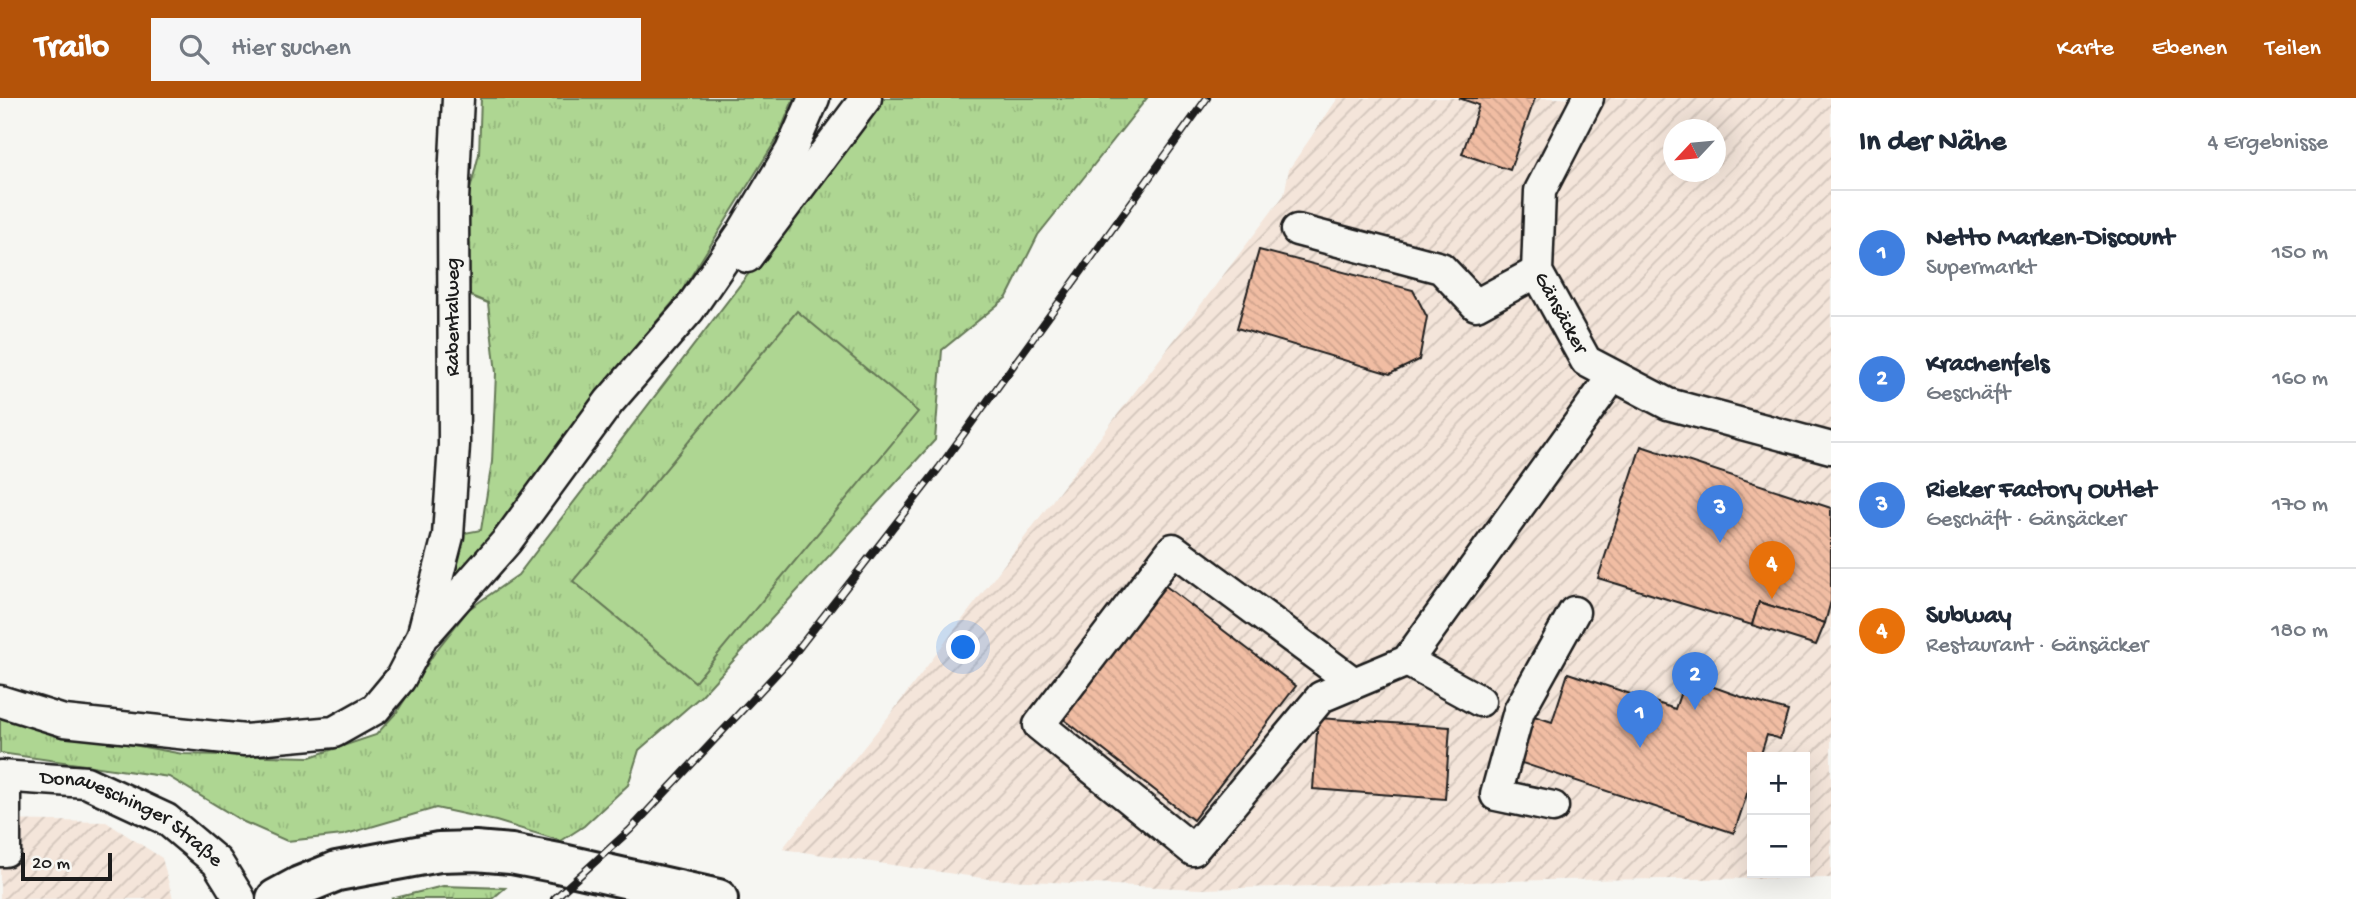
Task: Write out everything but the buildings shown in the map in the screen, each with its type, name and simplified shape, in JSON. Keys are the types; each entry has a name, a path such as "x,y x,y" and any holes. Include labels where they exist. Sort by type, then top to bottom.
{"main road":[{"path":"276,899 337,871 439,852 475,851 511,854 558,863 718,899"}],"street":[{"name":"Rabentalweg","path":"422,637 448,536 454,445 453,200 458,98"},
{"path":"0,701 64,722 246,740 334,732 375,709 400,679 422,637 507,541 609,402 689,310 742,233 790,151 814,98"},
{"path":"643,363 677,345 866,98"},
{"name":"Gänsäcker","path":"1588,98 1540,191 1537,272 1586,361 1668,404 1829,439"},
{"path":"1297,230 1441,268 1476,305 1537,272"},
{"path":"1354,683 1173,549 1039,725 1193,850 1321,697 1407,661 1614,376"},
{"path":"1553,807 1496,795 1519,711 1574,611"},
{"path":"1407,661 1480,701"},
{"path":"0,851 5,851 3,776"},
{"name":"Donaueschinger Straße","path":"3,776 86,782 166,819 217,862 240,899"}],"shaded area":[{"path":"1338,98 1831,98 1831,878 1546,880 1200,889 989,879 782,849 893,711 1284,195 1289,169"},
{"path":"0,820 106,822 162,858 173,899 0,899"}],"green space":[{"path":"481,98 794,98 778,137 680,294 590,400 508,526 445,604 454,535 481,530 492,462 496,373 488,303 461,292 467,202 479,154"},
{"path":"883,98 1147,98 1038,235 1007,297 942,350 935,440 701,696 639,750 628,785 584,826 561,841 496,821 436,808 343,835 287,841 244,822 169,777 0,753 0,714 49,730 183,754 310,757 376,735 397,712 435,652 469,609 518,575"},
{"path":"797,311 918,412 695,682 573,581"},
{"path":"443,886 505,888 492,899 391,899"}],"railway":[{"path":"554,899 630,830 791,658 939,468 1207,98"}],"place":[{"name":"Rieker Factory Outlet","path":"1720,543"},
{"name":"Subway","path":"1772,599"},
{"name":"Krachenfels","path":"1695,710"},
{"name":"Netto Marken-Discount","path":"1640,748"}]}
